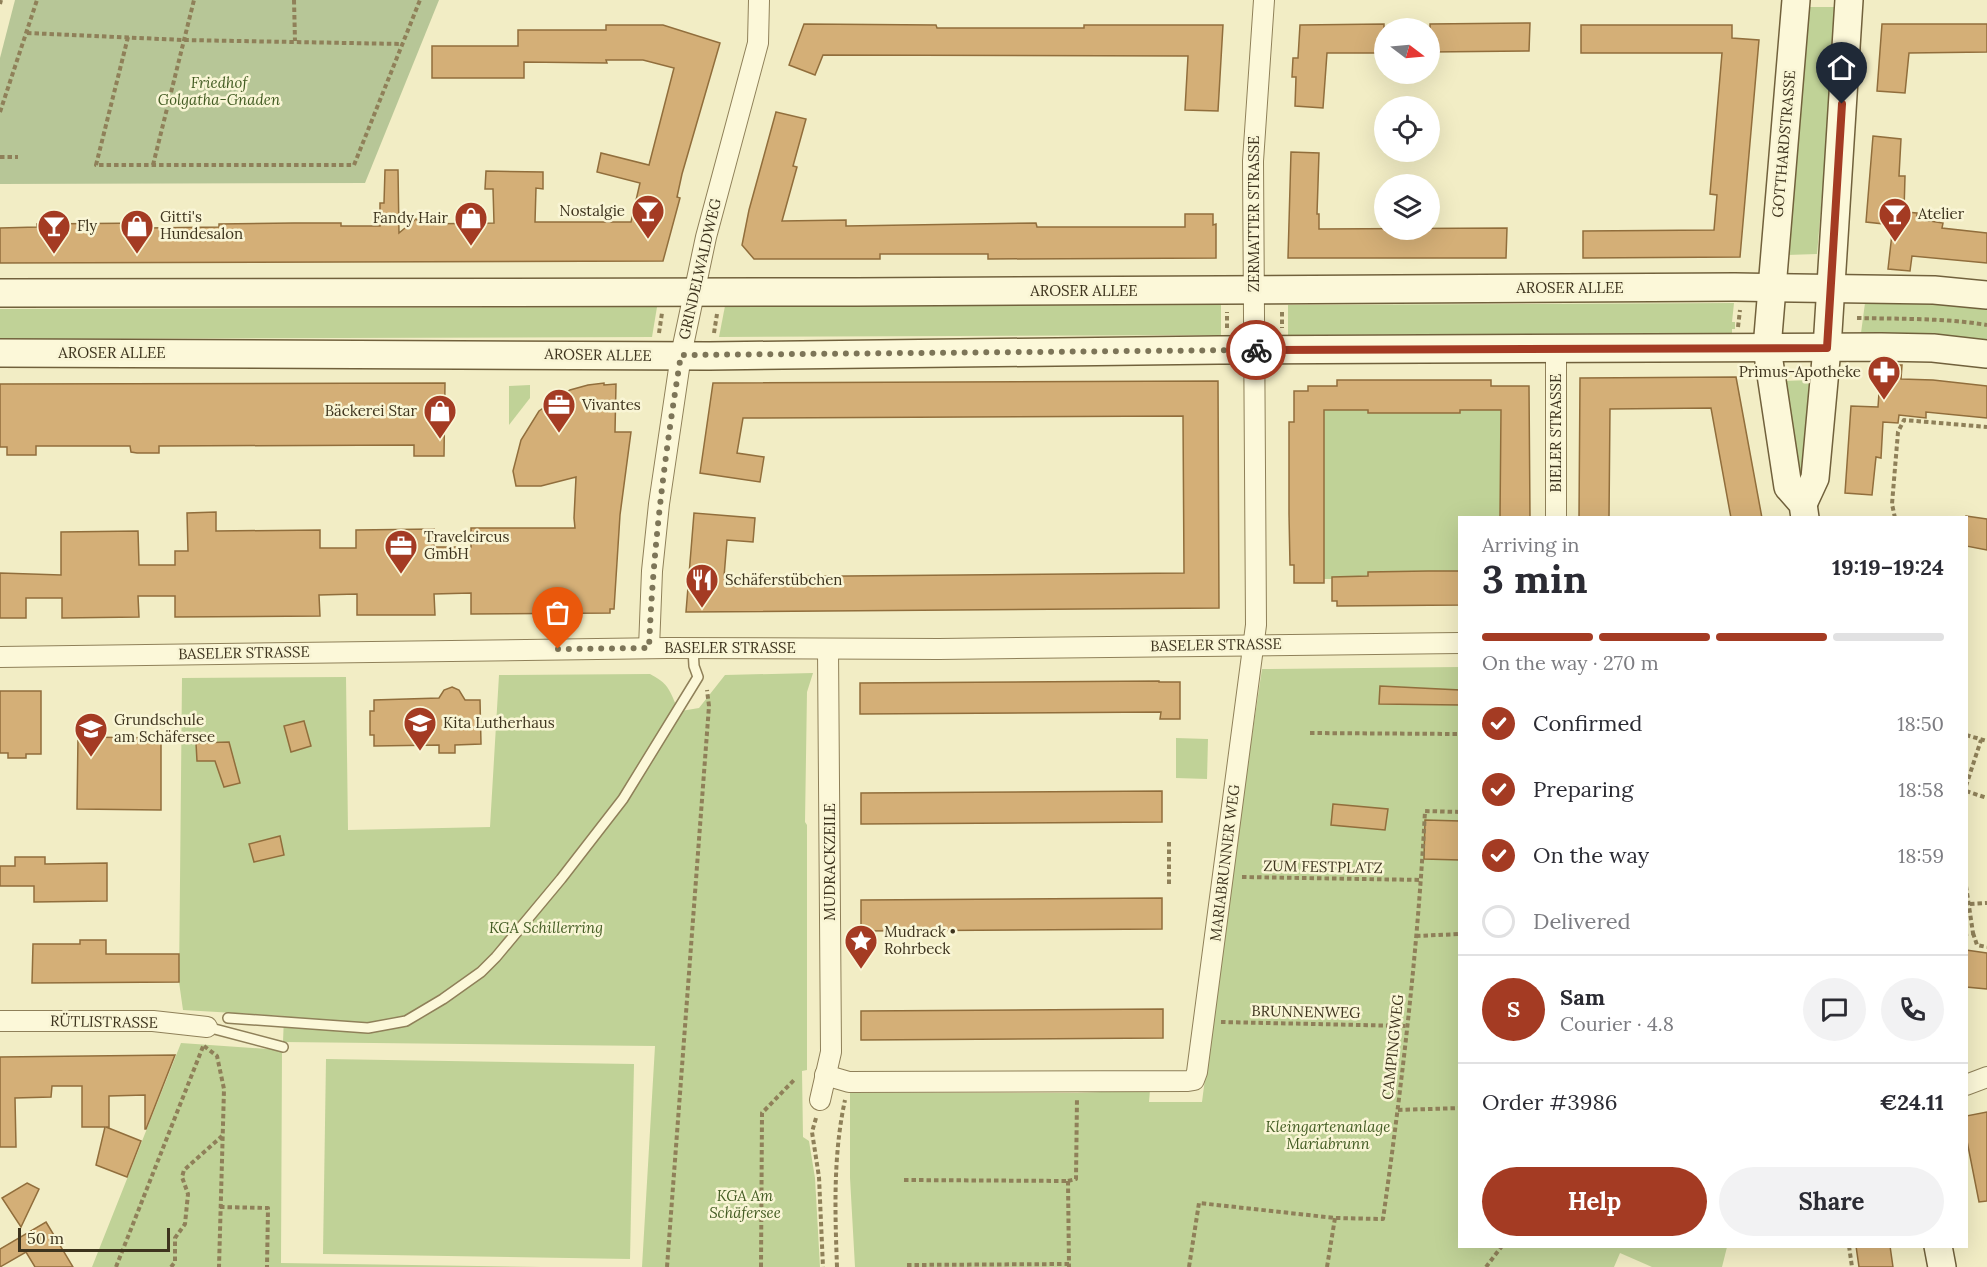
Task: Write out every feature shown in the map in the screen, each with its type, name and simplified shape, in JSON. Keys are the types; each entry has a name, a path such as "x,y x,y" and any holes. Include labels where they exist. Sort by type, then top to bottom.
{"main road":[{"name":"GOTTHARDSTRASSE","path":"1796,0 1767,348 1788,487 1804,511"},
{"path":"1804,511 1815,478 1827,348 1849,0"},
{"name":"AROSER ALLEE","path":"0,293 1771,288 1934,290 1987,295"},
{"name":"AROSER ALLEE","path":"0,353 681,355 1933,348 1987,354"},
{"path":"1938,1248 1942,1267"}],"street":[{"name":"GRINDELWALDWEG","path":"649,648 652,571 659,504 681,355 693,291 758,43 759,0"},
{"name":"ZERMATTER STRASSE","path":"1253,645 1256,625 1253,161 1264,0"},
{"name":"BIELER STRASSE","path":"1556,349 1556,516"},
{"name":"BASELER STRASSE","path":"0,657 649,648 828,649 1458,643"},
{"name":"MARIABRUNNER WEG","path":"1076,1083 1194,1080 1224,877 1253,645"},
{"name":"MUDRACKZEILE","path":"820,1100 831,1052 828,649"},
{"name":"RÜTLISTRASSE","path":"0,1021 153,1021 207,1027"},
{"path":"825,1074 849,1082 1076,1083"},
{"path":"1968,1084 1987,1077"}],"lane":[{"path":"228,1018 368,1028 389,1026 406,1021 481,972 561,879 623,799 698,678 694,666 693,648"},
{"path":"207,1027 283,1047"}],"path":[{"path":"0,112 37,0"},
{"path":"153,166 194,0"},
{"path":"294,0 295,41"},
{"path":"128,37 96,165 354,165 420,0"},
{"path":"27,33 403,44"},
{"path":"0,157 18,157"},
{"path":"1738,333 1740,303"},
{"path":"1226,335 1227,305"},
{"path":"1282,305 1282,335"},
{"path":"713,337 719,306"},
{"path":"658,337 664,307"},
{"path":"1856,326 1858,311"},
{"path":"1857,318 1922,319 1987,325"},
{"path":"1894,516 1892,504 1898,432 1904,420 1987,427"},
{"path":"667,1267 709,706 707,690 698,678"},
{"path":"1311,733 1458,734"},
{"path":"1968,736 1987,741"},
{"path":"1968,780 1981,740"},
{"path":"1968,792 1987,798"},
{"name":"CAMPINGWEG","path":"1189,1267 1199,1203 1335,1218 1383,1219 1407,1026 1422,880 1425,811 1458,812"},
{"path":"1169,842 1169,885"},
{"name":"ZUM FESTPLATZ","path":"1224,877 1422,880"},
{"path":"1968,895 1973,933 1977,945 1987,947"},
{"path":"1970,904 1987,903"},
{"path":"1968,934 1973,933"},
{"path":"1416,936 1458,934"},
{"name":"BRUNNENWEG","path":"1204,1022 1407,1026"},
{"path":"116,1267 204,1045 217,1056 224,1089 219,1267"},
{"path":"761,1267 762,1113 795,1079"},
{"path":"837,1267 835,1217 837,1157 843,1107 849,1082"},
{"path":"904,1180 1068,1181 1076,1179 1076,1083"},
{"path":"820,1100 812,1132 819,1178 823,1267"},
{"path":"1398,1110 1458,1108"},
{"path":"171,1267 175,1262 175,1238 185,1224 188,1194 182,1177 184,1170 222,1136"},
{"path":"907,1265 1069,1266 1068,1181"},
{"path":"220,1207 268,1208 267,1267"},
{"path":"1327,1267 1335,1218"},
{"path":"1486,1267 1500,1248"},
{"path":"1849,1248 1852,1267"}],"green space":[{"name":"Friedhof Golgatha-Gnaden","path":"15,0 439,0 365,183 0,184 0,58"},
{"path":"1808,7 1835,7 1838,11 1817,254 1787,255"},
{"path":"1734,303 1732,322 1735,322 1735,329 1732,329 1732,333 1288,335 1288,305"},
{"path":"1865,303 1933,303 1987,308 1987,340 1931,334 1861,333"},
{"path":"1221,305 1221,335 719,337 725,306"},
{"path":"657,307 652,337 0,339 0,309"},
{"path":"1811,380 1804,475 1798,481 1783,381"},
{"path":"530,385 530,398 509,425 509,386"},
{"path":"1501,407 1500,516 1458,516 1458,571 1368,572 1368,576 1324,579 1324,409 1368,410 1368,413 1408,413 1428,410 1429,413 1459,413 1460,410"},
{"name":"Kleingartenanlage Mariabrunn","path":"1458,667 1458,1248 1727,1248 1722,1267 1652,1267 1620,1253 1614,1267 855,1267 850,1178 850,1093 1077,1093 1150,1090 1149,1102 1202,1102 1231,877 1262,669"},
{"name":"KGA Schillerring","path":"813,673 807,692 805,822 807,825 807,1070 802,1071 803,1137 809,1141 815,1178 820,1267 642,1267 655,1046 283,1042 284,1016 183,1010 179,982 182,678 346,677 348,830 490,827 499,675 650,674 661,680 681,711 699,708 725,675"},
{"path":"1176,738 1208,739 1207,779 1176,778"},
{"path":"181,1043 282,1050 281,1263 542,1267 92,1267"},
{"path":"326,1059 634,1064 630,1259 323,1254"}],"building":[{"path":"1530,23 1529,51 1440,52 1440,24"},
{"path":"804,24 936,25 937,28 1223,25 1218,111 1185,110 1188,56 823,55 815,75 789,65"},
{"path":"1374,24 1374,53 1327,53 1323,108 1295,106 1296,77 1292,77 1293,58 1298,58 1300,25"},
{"path":"1882,24 1987,24 1987,52 1909,53 1905,93 1877,91"},
{"path":"606,25 663,25 720,43 682,174 677,197 680,198 663,261 0,263 0,228 37,227 37,224 147,223 147,228 294,223 380,226 380,203 384,203 385,170 398,170 399,233 416,219 422,224 494,223 493,189 485,189 486,171 543,172 543,189 536,188 535,222 631,222 640,183 597,172 601,153 649,165 674,68 643,60 606,60 607,63 524,62 524,78 432,78 432,46 518,46 518,30 606,30"},
{"path":"1581,25 1732,25 1732,38 1759,40 1740,257 1583,258 1583,231 1714,230 1717,195 1710,194 1722,53 1581,53"},
{"path":"776,112 806,119 793,166 797,167 782,221 846,220 846,226 1036,223 1037,227 1185,227 1185,214 1213,214 1213,225 1216,224 1216,258 988,259 988,254 880,254 880,259 754,259 742,245 749,210"},
{"path":"1873,136 1901,139 1899,176 1905,176 1904,212 1917,213 1917,219 1943,223 1942,228 1987,233 1987,263 1912,256 1910,271 1888,269 1893,225 1866,222"},
{"path":"1291,152 1319,153 1317,214 1319,214 1319,229 1374,229 1374,240 1440,240 1440,228 1507,228 1506,258 1288,258"},
{"path":"1881,365 1902,365 1901,379 1987,386 1987,418 1926,412 1926,418 1899,415 1898,423 1883,422 1881,458 1876,457 1872,495 1845,493 1851,406 1878,407"},
{"path":"1736,377 1762,516 1731,516 1711,408 1610,409 1609,516 1579,516 1580,378"},
{"path":"1337,380 1491,380 1491,386 1529,386 1530,516 1500,516 1501,410 1460,410 1460,413 1368,413 1368,410 1324,410 1324,583 1294,583 1294,565 1290,565 1289,422 1294,422 1294,391 1308,391 1308,386 1337,386"},
{"path":"1218,381 1219,608 686,612 694,513 755,518 753,542 727,540 724,577 1184,573 1183,416 743,418 737,453 764,457 760,482 700,473 713,383"},
{"path":"445,383 444,456 414,456 414,445 159,446 159,453 131,452 130,446 36,446 36,455 7,455 7,447 0,447 0,384"},
{"path":"604,383 604,385 616,384 615,432 631,432 620,515 614,609 610,609 610,613 471,614 471,593 434,594 435,615 357,615 357,594 319,595 320,616 175,617 175,596 138,596 139,617 62,618 62,598 26,598 26,618 0,618 0,573 61,575 61,532 138,531 139,565 175,565 175,551 188,551 187,513 216,512 216,531 320,530 320,548 356,548 356,530 434,529 434,547 471,547 471,528 575,528 576,477 541,486 516,486 513,471 521,440 539,411 570,390"},
{"path":"1968,516 1987,519 1987,550 1968,546"},
{"path":"1458,571 1458,605 1337,606 1337,601 1332,601 1332,577 1368,576 1368,572"},
{"path":"1180,682 1180,719 1160,719 1161,712 860,714 860,683"},
{"path":"1380,686 1458,690 1458,705 1379,704"},
{"path":"452,687 459,690 465,700 480,700 481,744 455,745 455,753 439,753 439,745 374,746 374,735 370,735 370,711 374,711 374,700 439,698 444,690"},
{"path":"0,691 41,691 41,754 26,754 26,758 8,758 8,753 0,753"},
{"path":"304,721 311,746 291,752 284,726"},
{"path":"78,737 161,738 161,810 77,809"},
{"path":"229,742 240,783 224,787 215,761 197,761 196,743"},
{"path":"1162,791 1162,822 861,824 861,793"},
{"path":"1333,804 1388,809 1385,830 1331,825"},
{"path":"1425,820 1458,821 1458,860 1424,859"},
{"path":"280,836 284,855 254,862 249,844"},
{"path":"15,857 45,857 45,864 107,863 107,901 34,902 34,886 0,886 0,866 15,866"},
{"path":"1162,898 1162,929 861,931 861,900"},
{"path":"80,940 106,940 106,954 179,954 179,982 32,983 33,944 80,944"},
{"path":"1968,950 1987,953 1987,989 1968,987"},
{"path":"1163,1009 1163,1038 861,1040 861,1011"},
{"path":"175,1055 146,1129 145,1095 109,1096 109,1127 106,1127 141,1141 127,1177 96,1165 105,1127 82,1127 82,1086 52,1086 51,1097 15,1098 16,1147 0,1147 0,1057"},
{"path":"1987,1112 1987,1201 1979,1202 1968,1146 1968,1116"},
{"path":"27,1183 39,1189 21,1227 2,1198"},
{"path":"46,1222 73,1267 35,1267 26,1252 0,1267 0,1249"},
{"path":"1856,1248 1890,1248 1893,1267 1859,1267"}],"way so far":[{"path":"558,649 649,648 652,571 659,504 666,443 681,355 1256,350"}],"place":[{"name":"Nostalgie","path":"648,240"},
{"name":"Atelier","path":"1895,243"},
{"name":"Fandy Hair","path":"471,247"},
{"name":"Fly","path":"54,255"},
{"name":"Gitti's Hundesalon","path":"137,255"},
{"name":"Primus-Apotheke","path":"1884,401"},
{"name":"Vivantes","path":"559,434"},
{"name":"Bäckerei Star","path":"440,440"},
{"name":"Travelcircus GmbH","path":"401,575"},
{"name":"Schäferstübchen","path":"702,609"},
{"name":"Kita Lutherhaus","path":"420,752"},
{"name":"Grundschule am Schäfersee","path":"91,758"},
{"name":"Mudrack • Rohrbeck","path":"861,970"}],"route":[{"path":"1256,350 1827,348 1842,104"}],"park label":[{"name":"KGA Am Schäfersee","path":"745,1204"}]}
